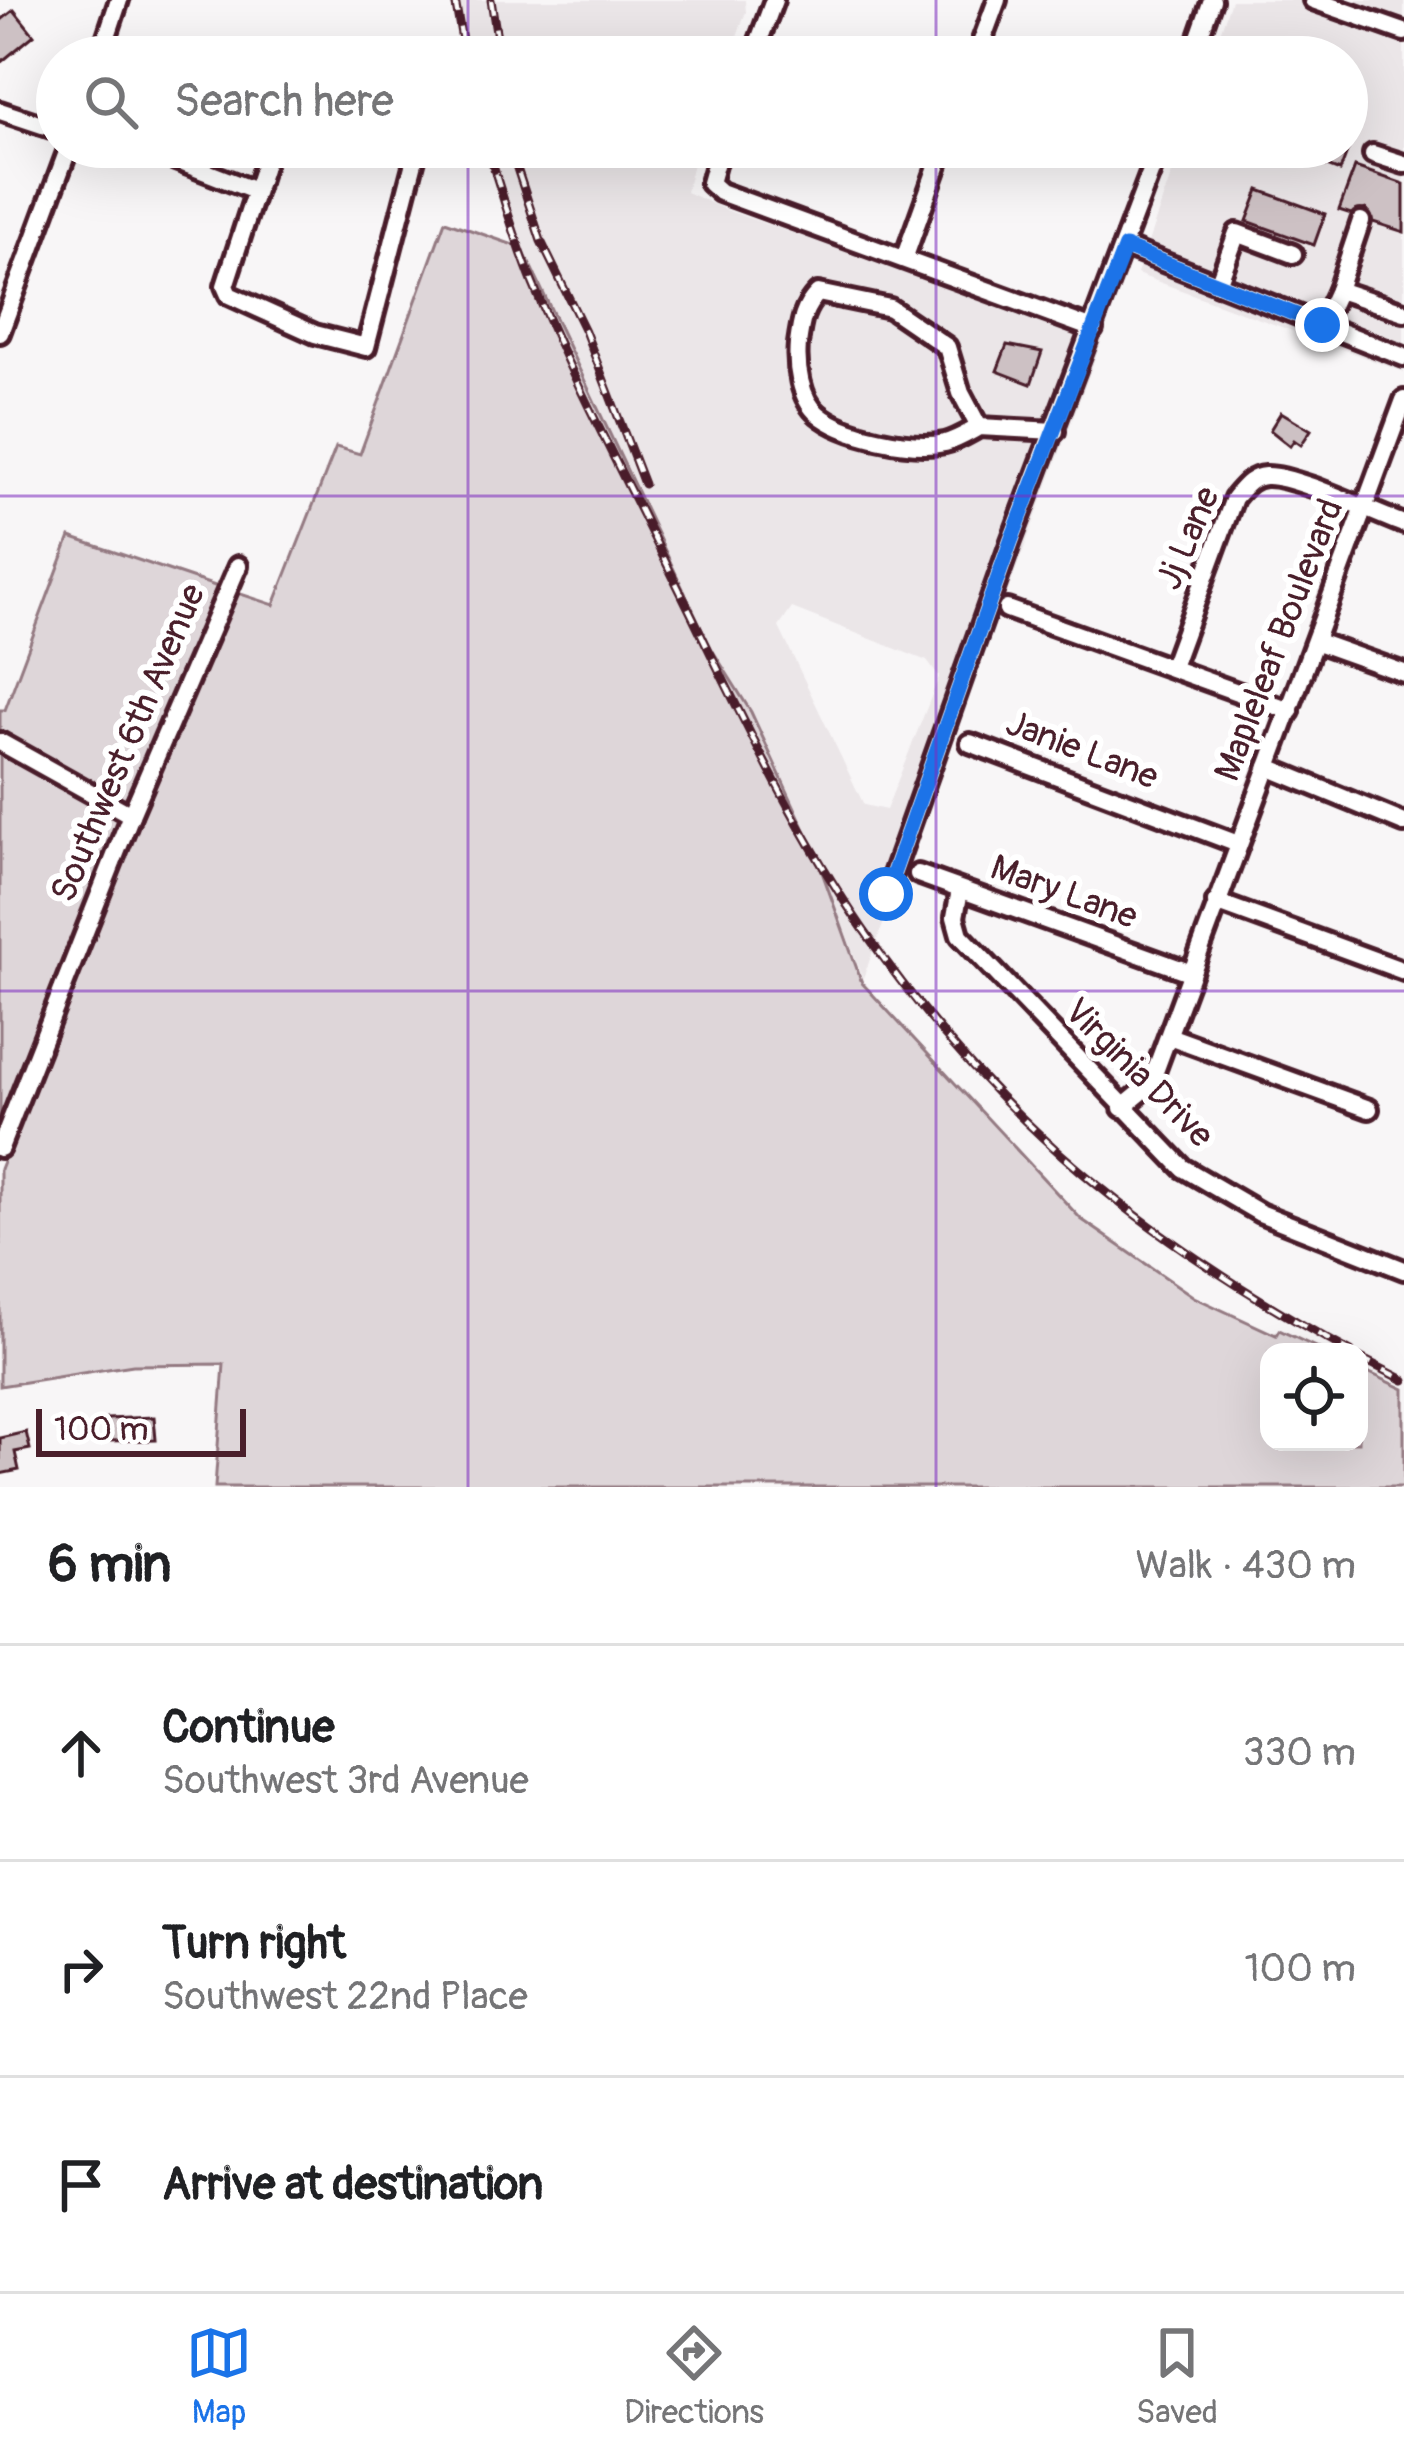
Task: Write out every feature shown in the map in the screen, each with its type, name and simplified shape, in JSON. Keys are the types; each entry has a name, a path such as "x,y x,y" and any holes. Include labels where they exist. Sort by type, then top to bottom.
{"street":[{"path":"107,36 119,0"},
{"path":"761,36 774,0"},
{"path":"984,36 997,0"},
{"path":"1199,36 1212,0"},
{"path":"1313,0 1404,32"},
{"path":"0,111 36,123"},
{"path":"1373,154 1404,164"},
{"path":"0,333 61,168"},
{"path":"196,168 255,191"},
{"path":"263,168 225,286 229,296 315,334 366,347 413,168"},
{"path":"714,168 710,183 720,192 1093,329"},
{"path":"904,259 936,168"},
{"path":"886,894 1011,541 1153,168"},
{"path":"1322,325 1360,221"},
{"path":"1218,284 1237,232 1293,254"},
{"path":"1125,247 1404,357"},
{"path":"1338,290 1404,312"},
{"path":"979,427 961,393 946,347 890,308 818,293 805,306 797,349 803,393 816,413 838,425 921,446 949,442 979,427 1055,431"},
{"name":"Mapleleaf Boulevard","path":"1122,1108 1150,1085 1404,400"},
{"name":"Jj Lane","path":"1172,667 1234,498 1248,481 1266,476 1295,482 1364,510"},
{"path":"1364,510 1404,524"},
{"name":"Southwest 6th Avenue","path":"0,1148 131,815 238,566"},
{"path":"1007,609 1290,711"},
{"path":"1317,642 1404,673"},
{"path":"0,742 131,815"},
{"name":"Janie Lane","path":"970,743 1238,844"},
{"path":"1268,767 1404,823"},
{"name":"Mary Lane","path":"918,874 1189,972"},
{"name":"Virginia Drive","path":"960,890 956,916 960,935 1183,1168 1260,1213 1404,1270"},
{"path":"1216,902 1404,971"},
{"path":"1169,1036 1370,1109"}],"shaded area":[{"path":"455,0 745,0 737,36 462,36"},
{"path":"1231,0 1404,0 1404,372 1137,274 1174,168 1368,168 1368,36 1219,36"},
{"path":"494,168 692,168 686,192 726,210 1102,340 863,978 813,847 751,712 711,648 527,261","holes":["1052,421 1064,427 1018,543 891,903 878,899 1005,538","792,608 927,661 939,677 886,810 864,805 779,627"]},
{"path":"445,221 522,248 711,648 751,712 813,847 862,983 1081,1219 1194,1297 1276,1335 1279,1330 1307,1343 1260,1343 1260,1451 1368,1451 1368,1372 1404,1389 1404,1487 215,1487 224,1364 133,1365 0,1386 0,1169 138,818 235,592 274,605 336,447 360,454"},
{"path":"70,537 221,588 128,805 0,733 0,710 5,710"},
{"path":"0,751 122,820 0,1127"}],"building":[{"path":"14,10 34,35 0,63 0,21"},
{"path":"1355,168 1404,184 1404,232 1373,222 1366,209 1351,214 1339,210"},
{"path":"1259,190 1325,214 1314,245 1247,221"},
{"path":"1007,345 1042,352 1031,384 997,371"},
{"path":"1281,412 1311,430 1301,445 1294,440 1290,446 1270,430"},
{"path":"154,1417 156,1440 107,1441 107,1419"},
{"path":"26,1432 30,1449 15,1452 19,1470 0,1474 0,1438"}],"railway":[{"path":"455,0 461,36"},
{"path":"491,0 497,36"},
{"path":"494,168 526,267 585,399 764,761 863,929 967,1061 1081,1171 1208,1266 1335,1343"},
{"path":"517,168 541,241 585,331 644,484"},
{"path":"1368,1362 1404,1380"}],"route":[{"path":"886,894 1011,541 1125,247 1322,325"}]}
